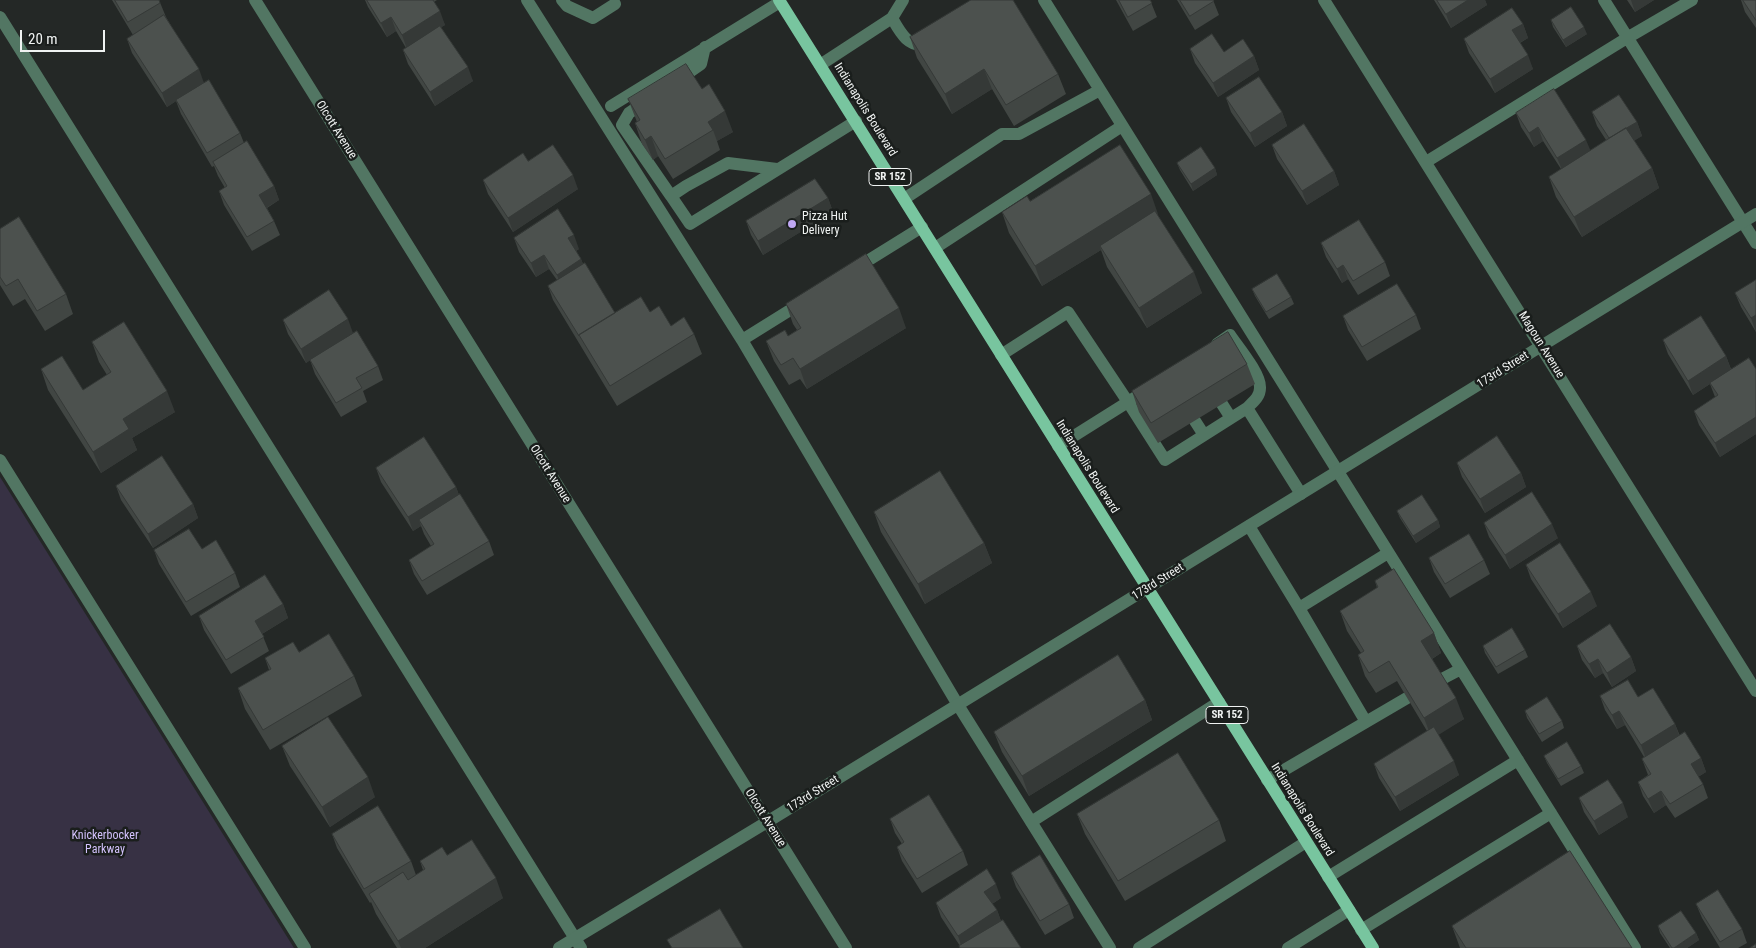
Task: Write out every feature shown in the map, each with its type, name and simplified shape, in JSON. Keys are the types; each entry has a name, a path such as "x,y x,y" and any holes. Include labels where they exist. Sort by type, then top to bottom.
{"main road":[{"name":"Indianapolis Boulevard","path":"780,1 1373,948"}],"street":[{"name":"Olcott Avenue","path":"255,0 846,948"},
{"path":"527,0 742,340 958,705 1110,948"},
{"path":"562,0 567,6 593,18 616,1"},
{"path":"820,64 892,18 903,0"},
{"path":"1044,0 1635,948"},
{"name":"Magoun Avenue","path":"1324,0 1756,691"},
{"path":"1604,0 1756,244"},
{"path":"1426,162 1692,0"},
{"path":"611,106 780,1"},
{"path":"0,17 578,943"},
{"path":"892,18 905,39 915,44 924,45 940,35"},
{"path":"669,86 701,64 705,47"},
{"path":"904,199 1002,134 1019,134 1100,90"},
{"path":"653,97 629,113 622,125 690,224 856,121"},
{"path":"934,248 1122,126"},
{"path":"672,196 686,186 728,163 777,169"},
{"name":"173rd Street","path":"558,948 578,943 767,822 1756,214"},
{"path":"848,273 922,227"},
{"path":"742,340 816,294"},
{"path":"1001,354 1068,312 1164,460 1247,408 1257,398 1260,388 1259,379 1230,335 1208,350"},
{"path":"1058,446 1158,382"},
{"path":"1222,404 1231,418"},
{"path":"1247,408 1301,494"},
{"path":"1195,421 1204,435"},
{"path":"0,460 305,948"},
{"path":"1249,526 1366,722"},
{"path":"1299,608 1388,553"},
{"path":"1440,680 1461,669"},
{"path":"1267,780 1407,698"},
{"path":"1031,822 1218,702"},
{"path":"1328,877 1518,760"},
{"path":"1361,930 1551,813"},
{"path":"1139,948 1306,842"},
{"path":"1288,948 1349,910"}],"green space":[{"name":"Knickerbocker Parkway","path":"0,477 294,948 0,948"}],"building":[{"path":"115,0 159,0 160,3 128,22"},
{"path":"367,0 433,0 440,11 402,35 391,17 381,23"},
{"path":"971,0 1013,0 1058,74 1006,105 984,69 945,94 910,37"},
{"path":"1119,0 1150,0 1152,3 1128,17"},
{"path":"1180,0 1213,0 1214,1 1190,16"},
{"path":"1437,0 1468,0 1446,14"},
{"path":"1743,0 1756,0 1756,20"},
{"path":"1571,7 1584,27 1563,40 1551,20"},
{"path":"1512,8 1523,24 1512,30 1528,55 1490,79 1464,39"},
{"path":"164,15 199,69 162,93 127,39"},
{"path":"440,26 468,67 430,92 403,50"},
{"path":"1212,34 1224,52 1243,39 1254,56 1213,83 1190,49"},
{"path":"686,64 702,89 709,84 725,111 708,122 713,130 665,159 651,136 645,140 635,123 640,120 628,99"},
{"path":"1259,77 1282,112 1250,133 1226,98"},
{"path":"209,80 240,133 207,153 176,100"},
{"path":"1554,89 1586,140 1557,158 1538,127 1529,133 1516,113"},
{"path":"1619,95 1637,122 1609,138 1592,112"},
{"path":"1304,124 1334,171 1302,191 1272,145"},
{"path":"1626,128 1652,168 1574,217 1549,177"},
{"path":"247,141 274,186 259,195 274,221 247,237 219,191 227,186 213,162"},
{"path":"553,145 573,175 508,218 483,180 523,153 528,161"},
{"path":"1120,145 1151,194 1035,266 1002,212 1027,196 1030,201"},
{"path":"1201,147 1215,168 1191,184 1177,163"},
{"path":"815,179 828,198 758,241 746,221"},
{"path":"558,209 574,235 568,238 581,259 557,275 544,255 531,263 514,238"},
{"path":"1155,211 1194,272 1139,308 1100,246"},
{"path":"19,217 66,294 37,311 18,279 6,286 0,277 0,229"},
{"path":"1359,220 1385,262 1353,281 1343,265 1337,269 1321,243"},
{"path":"866,254 899,308 800,369 793,358 781,365 766,341 785,330 788,336 801,328 786,304"},
{"path":"585,263 615,313 579,336 548,286"},
{"path":"1277,274 1291,297 1266,312 1252,289"},
{"path":"1756,280 1756,315 1751,318 1735,293"},
{"path":"1397,284 1416,315 1362,347 1343,316"},
{"path":"329,290 348,319 301,349 283,320"},
{"path":"641,297 650,312 659,306 671,326 684,317 694,334 610,386 579,335"},
{"path":"1701,316 1726,356 1688,381 1663,340"},
{"path":"124,322 167,391 123,419 129,429 93,452 41,369 62,356 83,390 111,372 92,342"},
{"path":"357,331 378,366 356,378 362,388 336,403 310,360"},
{"path":"1228,332 1247,364 1151,423 1132,391"},
{"path":"1749,358 1756,369 1756,417 1715,443 1694,411 1718,395 1710,383"},
{"path":"1497,436 1521,473 1480,499 1457,463"},
{"path":"424,437 456,487 408,517 376,468"},
{"path":"162,456 193,504 148,534 116,486"},
{"path":"940,471 984,543 918,584 874,512"},
{"path":"1532,492 1552,524 1505,555 1484,523"},
{"path":"460,494 489,541 422,581 409,560 434,544 419,520"},
{"path":"1422,495 1438,520 1413,536 1397,511"},
{"path":"189,529 202,549 216,540 235,573 186,602 154,550"},
{"path":"1469,534 1484,560 1445,584 1429,558"},
{"path":"1560,543 1591,592 1558,614 1526,565"},
{"path":"1394,569 1434,633 1421,641 1456,698 1424,718 1389,661 1369,673 1358,655 1364,651 1340,611 1378,587 1375,581"},
{"path":"265,575 283,604 255,621 264,637 226,660 199,616"},
{"path":"1610,624 1631,657 1607,673 1598,659 1589,664 1577,646"},
{"path":"1512,628 1525,650 1496,667 1483,646"},
{"path":"329,634 354,676 263,730 238,688 271,669 265,658 293,642 299,652"},
{"path":"1118,655 1145,700 1022,776 994,732"},
{"path":"1628,680 1638,697 1653,688 1675,724 1641,745 1619,711 1612,715 1600,696"},
{"path":"1547,697 1562,721 1539,734 1525,711"},
{"path":"328,717 368,777 322,807 282,746"},
{"path":"1434,727 1454,761 1395,797 1374,764"},
{"path":"1685,732 1701,758 1691,764 1703,784 1670,804 1661,791 1648,799 1638,782 1651,774 1642,759"},
{"path":"1567,742 1581,766 1558,779 1544,756"},
{"path":"1178,753 1219,820 1118,881 1077,814"},
{"path":"1608,780 1623,803 1594,821 1579,798"},
{"path":"929,795 963,851 917,879 897,847 904,842 890,819"},
{"path":"378,806 411,861 364,889 332,834"},
{"path":"472,840 496,878 398,941 369,894 403,872 408,880 425,869 420,861 442,847 447,855"},
{"path":"1570,851 1632,948 1466,948 1452,926"},
{"path":"1040,855 1069,904 1040,921 1011,873"},
{"path":"987,869 996,884 984,892 997,910 958,936 936,903"},
{"path":"1718,890 1742,929 1720,942 1696,904"},
{"path":"720,909 743,948 672,948 667,940"},
{"path":"1681,911 1696,933 1672,948 1658,926"},
{"path":"1003,920 1021,948 960,948 959,946"}],"place":[{"name":"Pizza Hut Delivery","path":"792,224"}]}
